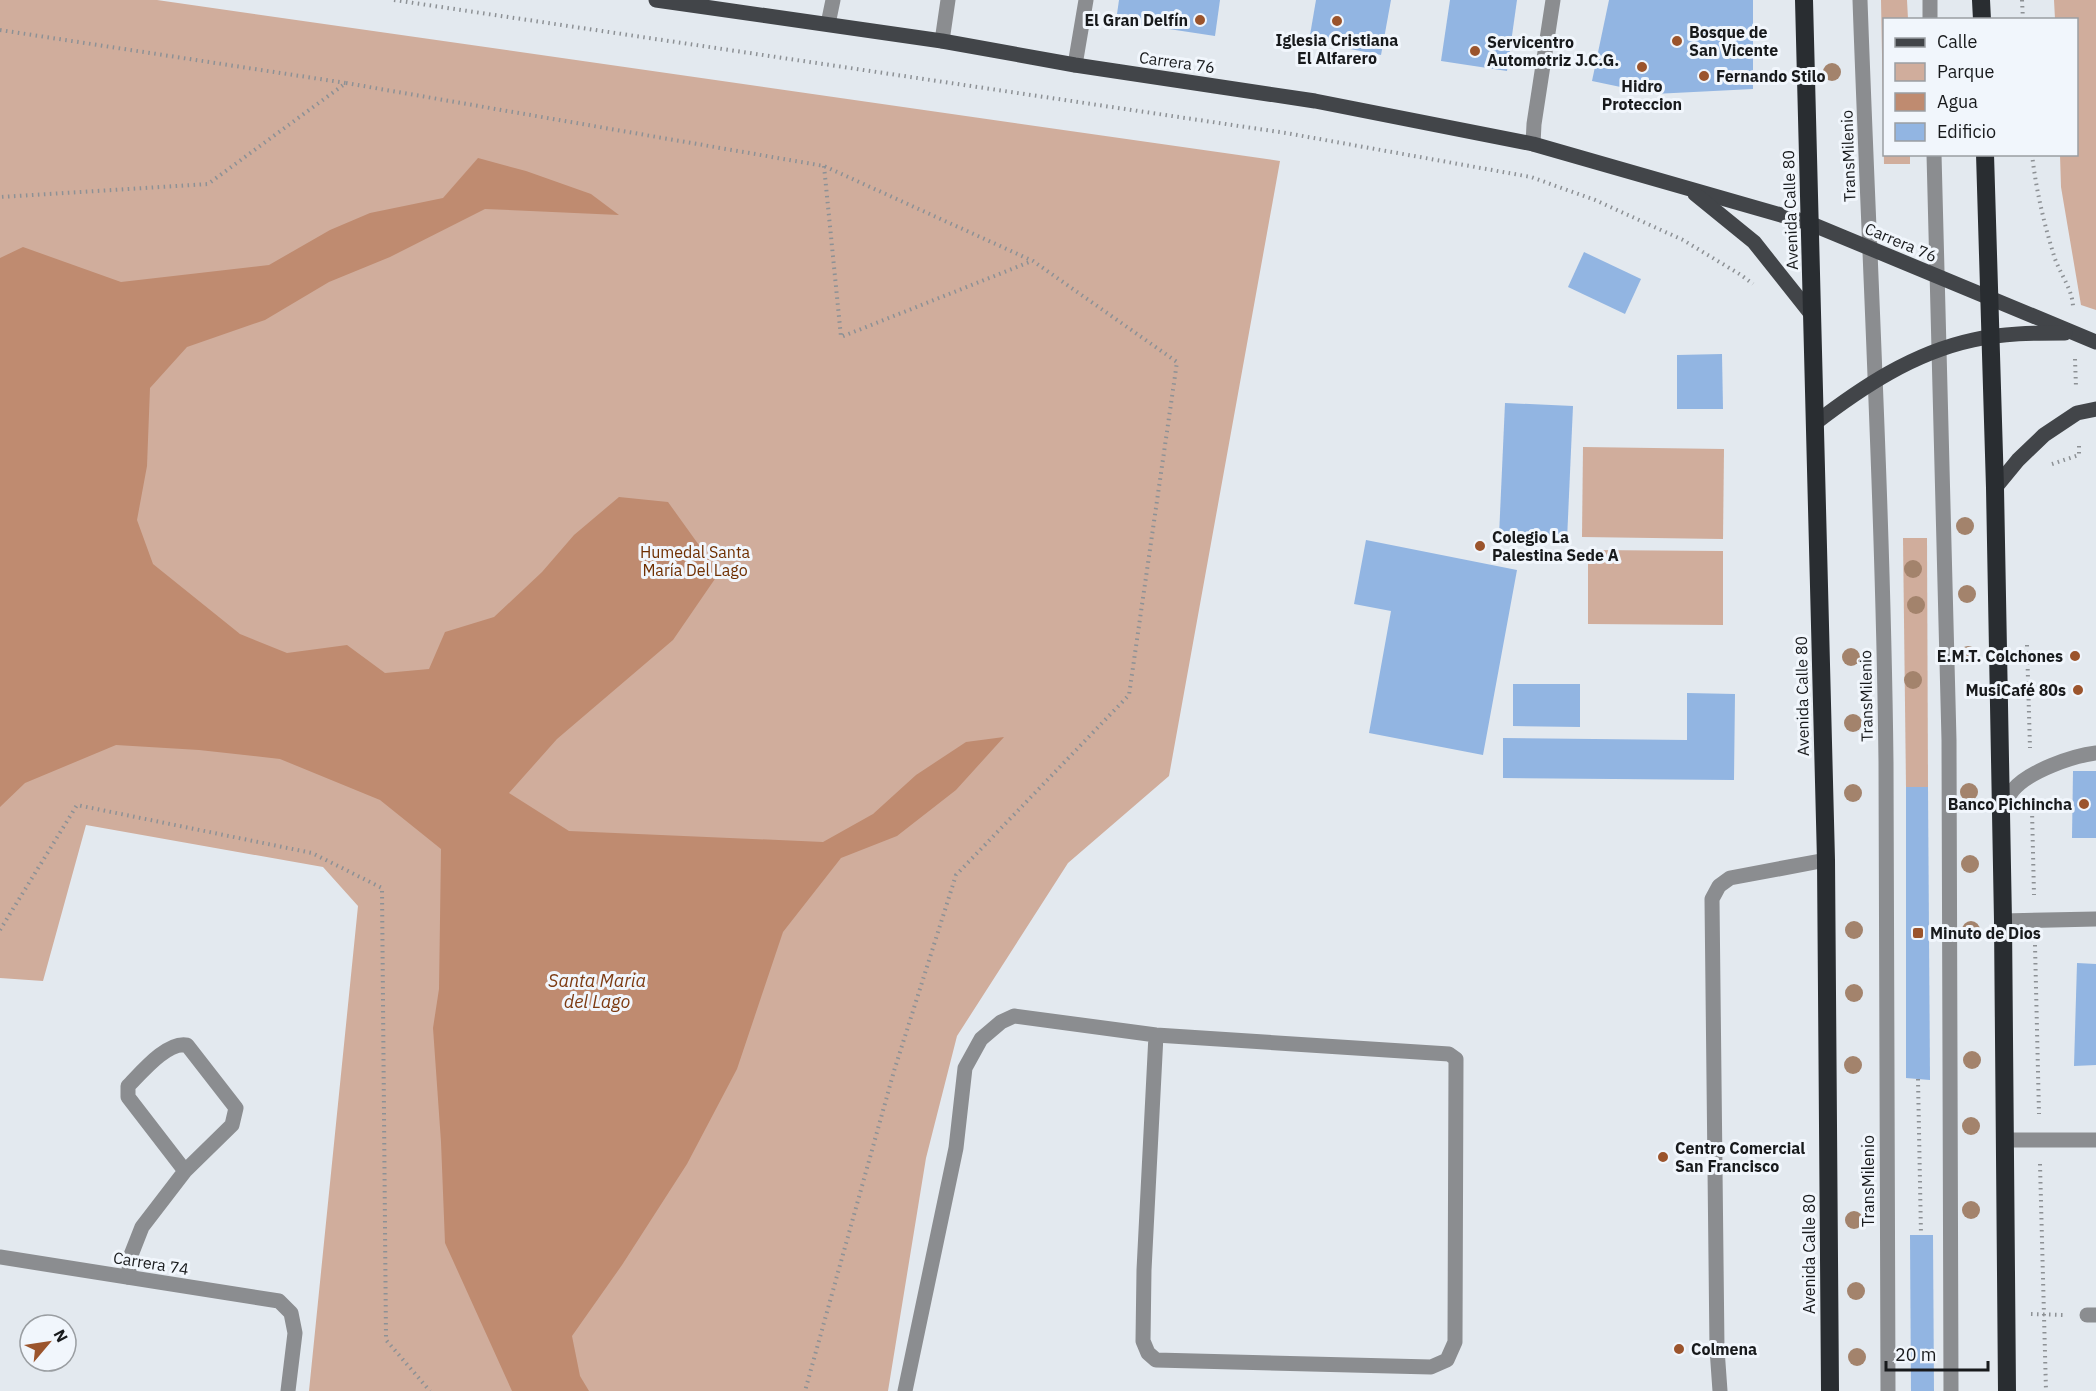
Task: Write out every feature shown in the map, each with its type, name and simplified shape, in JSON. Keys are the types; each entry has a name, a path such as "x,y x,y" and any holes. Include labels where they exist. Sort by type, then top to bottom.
{"highway":[{"name":"Avenida Calle 80","path":"1804,0 1826,860 1830,1391"},
{"path":"1981,0 1982,18"},
{"path":"1985,156 1995,488 2003,921 2007,1391"}],"main road":[{"name":"Carrera 76","path":"656,0 942,41 1075,65 1315,101 1533,144 1809,223 2096,342"},
{"name":"Carrera 76","path":"1688,188 1754,242 1812,315"},
{"path":"1814,424 1876,380 1939,349 1990,337 2024,333 2074,333"},
{"path":"1995,488 2018,460 2044,435 2077,413 2096,409"}],"street":[{"path":"828,24 833,0"},
{"path":"942,41 948,0"},
{"path":"1075,65 1086,0"},
{"path":"1533,144 1552,0"},
{"name":"TransMilenio","path":"1860,0 1876,380 1886,762 1888,1391"},
{"path":"1930,0 1930,18"},
{"path":"1934,156 1949,752 1952,1391"},
{"path":"2001,811 2013,789 2031,776 2059,763 2096,753"},
{"path":"1720,1391 1717,1349 1712,899 1719,886 1730,878 1826,860"},
{"path":"2003,921 2096,919"},
{"path":"905,1391 956,1148 965,1068 981,1039 1001,1022 1014,1016 1156,1035 1449,1054 1456,1059 1455,1342 1446,1360 1431,1367 1383,1366 1156,1360 1148,1353 1143,1341 1143,1270 1156,1035"},
{"path":"128,1277 131,1255 142,1227 185,1171 232,1125 236,1108 187,1045 179,1043 166,1050 128,1086 128,1096 185,1171"},
{"path":"2005,1140 2096,1140"},
{"name":"Carrera 74","path":"0,1257 279,1301 291,1313 295,1333 288,1391"}],"path":[{"path":"394,0 1286,133 1532,177 1595,200 1683,240 1741,275 1757,288"},
{"path":"2022,0 2023,18"},
{"path":"0,30 346,84 824,166 1033,261 1177,362 1130,694 956,875 894,1071 805,1391"},
{"path":"0,197 208,184 346,84"},
{"path":"2032,156 2035,182 2045,227 2058,266 2072,296 2079,455"},
{"path":"824,166 841,338 1033,261"},
{"path":"0,930 77,805 312,852 382,888 386,1340 430,1391"},
{"path":"1918,1079 1921,1235"},
{"path":"2007,1314 2092,1315"}],"green space":[{"name":"Humedal Santa María Del Lago","path":"0,0 157,0 1280,161 1169,776 1068,863 957,1036 926,1158 888,1391 309,1391 358,906 323,867 86,825 43,981 0,978"},
{"path":"1881,0 1907,0 1908,18 1883,18 1883,109"},
{"path":"2054,0 2096,0 2096,310 2081,305 2061,187 2060,156 2078,156 2078,18 2055,18"},
{"path":"1884,156 1910,156 1910,164 1884,164"},
{"path":"1583,447 1724,449 1723,539 1582,537"},
{"path":"1903,538 1927,538 1928,787 1906,787"},
{"path":"1588,550 1723,551 1723,625 1588,624"}],"water":[{"name":"Santa Maria del Lago","path":"478,158 526,171 591,194 619,215 485,209 390,257 329,282 265,320 187,347 150,388 147,466 137,520 153,564 240,634 287,653 347,645 385,673 429,669 445,632 494,617 542,572 574,535 619,497 668,502 719,573 673,640 557,739 509,793 569,831 823,842 873,814 916,775 966,742 1004,737 956,790 897,836 841,858 783,932 737,1069 687,1164 622,1265 572,1336 580,1376 589,1391 512,1391 445,1243 433,1028 439,989 441,849 380,800 280,759 199,750 116,745 25,783 0,807 0,258 23,247 121,282 269,265 330,230 370,213 443,198"}],"building":[{"path":"1119,0 1220,0 1215,36 1116,21"},
{"name":"Iglesia Cristiana El Alfarero","path":"1316,0 1391,0 1381,55 1309,41"},
{"path":"1450,0 1517,0 1507,71 1441,61"},
{"name":"Bosque de San Vicente","path":"1609,0 1753,0 1753,89 1654,94 1592,81"},
{"path":"1584,252 1641,279 1625,314 1568,287"},
{"path":"1722,354 1723,409 1677,409 1677,355"},
{"path":"1505,403 1573,406 1567,540 1499,536"},
{"path":"1366,540 1517,570 1483,755 1369,733 1391,611 1354,604"},
{"path":"1513,684 1580,684 1580,727 1513,726"},
{"path":"1687,693 1735,694 1734,780 1503,778 1503,738 1687,740"},
{"name":"Banco Pichincha","path":"2073,771 2096,771 2096,838 2072,838"},
{"name":"Minuto de Dios","path":"1906,787 1928,787 1930,1080 1906,1078"},
{"path":"2077,963 2096,964 2096,1065 2074,1066"},
{"path":"1910,1235 1933,1235 1934,1391 1911,1391"}],"place":[{"name":"El Gran Delfín","path":"1200,20"},
{"name":"Iglesia Cristiana El Alfarero","path":"1337,21"},
{"name":"Bosque de San Vicente","path":"1677,41"},
{"name":"Servicentro Automotriz J.C.G.","path":"1475,51"},
{"name":"Hidro Proteccion","path":"1642,67"},
{"name":"Fernando Stilo","path":"1704,76"},
{"name":"Colegio La Palestina Sede A","path":"1480,546"},
{"name":"E.M.T. Colchones","path":"2075,656"},
{"name":"MusiCafé 80s","path":"2078,690"},
{"name":"Banco Pichincha","path":"2084,804"},
{"name":"Minuto de Dios","path":"1918,933"},
{"name":"Centro Comercial San Francisco","path":"1663,1157"},
{"name":"Colmena","path":"1679,1349"}]}
